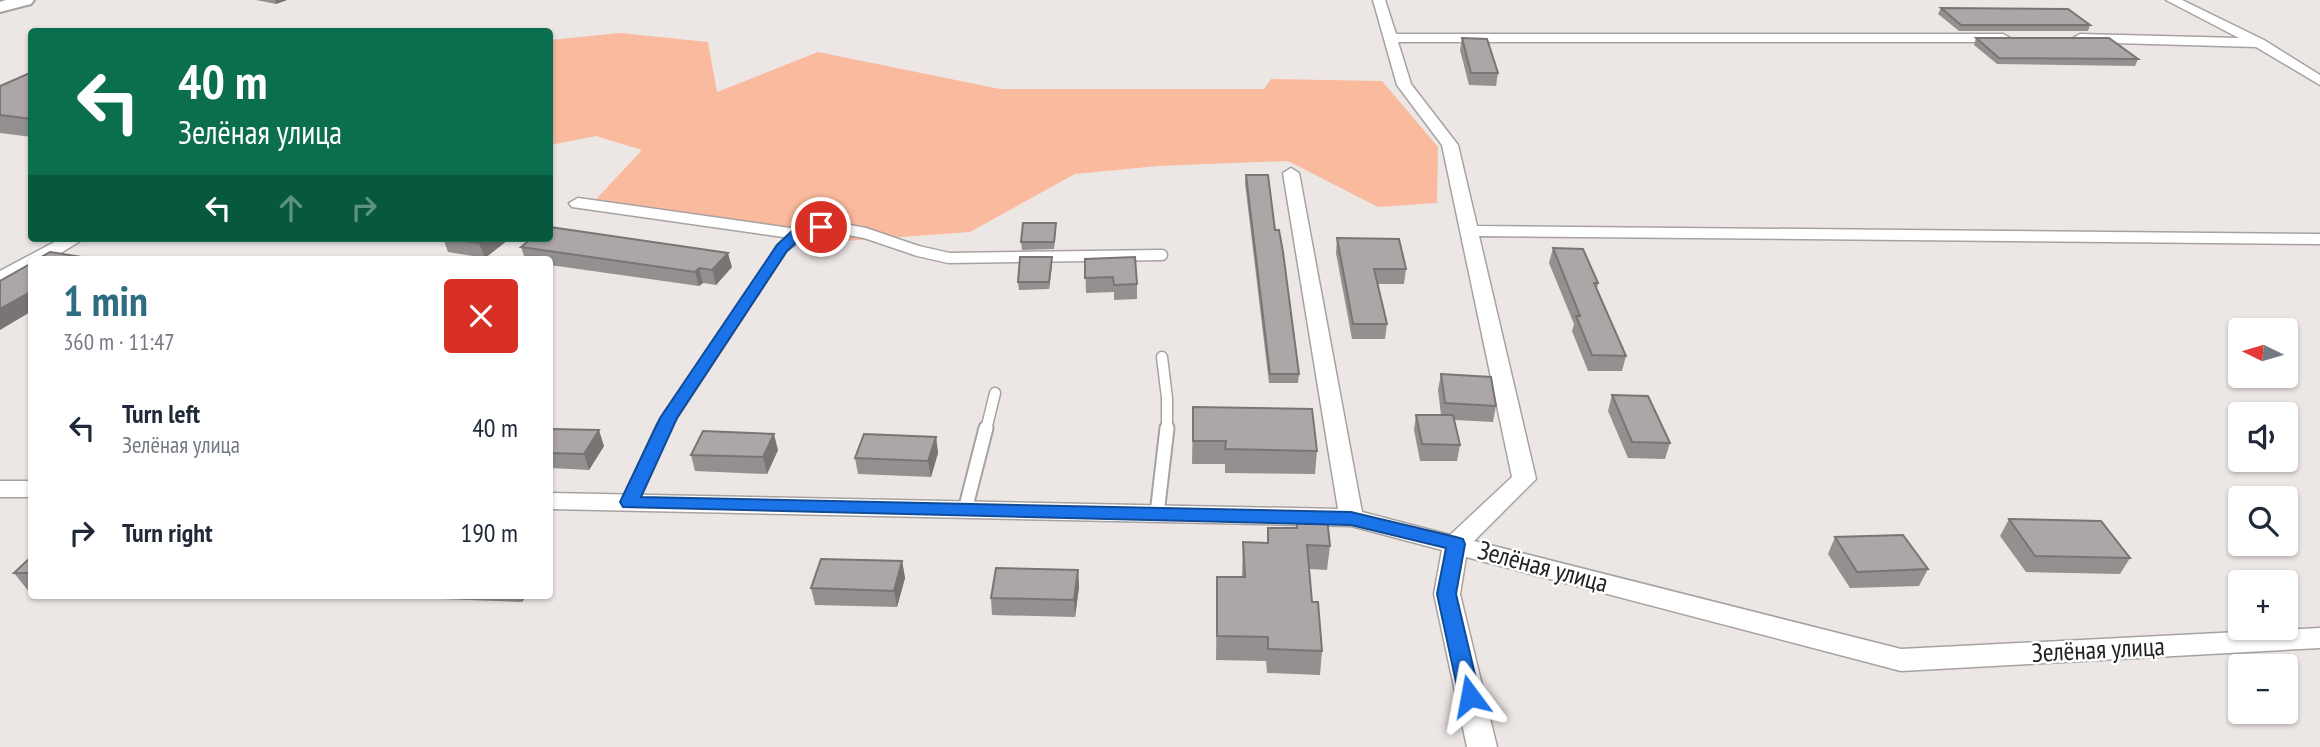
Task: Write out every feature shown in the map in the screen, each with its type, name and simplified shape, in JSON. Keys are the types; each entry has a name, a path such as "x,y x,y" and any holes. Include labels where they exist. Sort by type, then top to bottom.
{"main road":[{"path":"0,7 24,0"}],"street":[{"path":"1379,0 1404,85 1450,145 1524,479 1456,544 1447,594 1482,747"},
{"path":"2172,0 2259,43 2320,81"},
{"path":"1389,38 2013,38"},
{"path":"2068,38 2259,43"},
{"path":"1291,173 1351,518"},
{"path":"578,203 797,234"},
{"path":"1471,231 2320,239"},
{"path":"43,256 69,242"},
{"path":"0,279 28,264"},
{"path":"0,489 28,489"},
{"name":"Зелёная улица","path":"553,501 1351,518 1901,660 2320,638"}],"lane":[{"path":"629,502 668,418 782,248 797,234 821,227 853,227 917,251 950,258 1162,255"},
{"path":"1157,514 1169,421 1169,391 1162,357"},
{"path":"965,510 995,393"}],"shaded area":[{"path":"620,33 708,42 717,92 818,52 1000,89 1264,89 1271,79 1382,81 1438,147 1437,203 1378,207 1288,161 1158,166 1075,174 970,232 818,243 588,208 642,150 596,136 553,144 553,40"}],"building":[{"path":"1941,8 2068,9 2090,25 1961,25"},
{"path":"1462,38 1487,39 1498,73 1471,73"},
{"path":"1976,38 2109,38 2138,59 1999,58"},
{"path":"28,74 28,118 0,115 0,86"},
{"path":"1246,175 1268,175 1275,230 1279,230 1283,252 1299,374 1270,374"},
{"path":"1023,223 1056,223 1054,242 1021,242"},
{"path":"553,227 728,253 712,270 699,268 695,272 521,247 527,242 553,242"},
{"path":"1337,238 1399,239 1406,269 1374,269 1387,324 1353,324"},
{"path":"1553,248 1583,249 1598,283 1594,283 1626,356 1592,355"},
{"path":"50,252 75,256 43,256"},
{"path":"1020,257 1052,257 1049,282 1018,282"},
{"path":"1135,257 1137,284 1114,285 1113,277 1085,278 1085,259"},
{"path":"28,265 28,293 0,309 0,281"},
{"path":"1441,374 1491,377 1496,406 1445,403"},
{"path":"1612,395 1648,396 1670,443 1632,442"},
{"path":"1193,407 1312,409 1317,451 1225,449 1226,441 1193,441"},
{"path":"1416,415 1453,415 1460,445 1422,444"},
{"path":"553,429 599,430 584,454 553,453"},
{"path":"703,431 774,434 763,457 691,455"},
{"path":"864,434 936,437 928,461 855,458"},
{"path":"1297,518 1327,518 1330,546 1307,545 1312,602 1318,602 1322,651 1268,649 1268,637 1217,636 1217,577 1245,577 1243,542 1268,543 1268,528 1297,528"},
{"path":"2009,519 2101,521 2130,558 2035,556"},
{"path":"1903,535 1928,569 1857,572 1835,537"},
{"path":"821,559 902,561 894,591 811,588"},
{"path":"28,560 28,573 14,573"},
{"path":"996,568 1078,570 1074,600 991,598"}],"route":[{"path":"821,227 797,234 782,248 668,418 629,502 1351,518 1456,544 1447,594 1470,696"}]}
